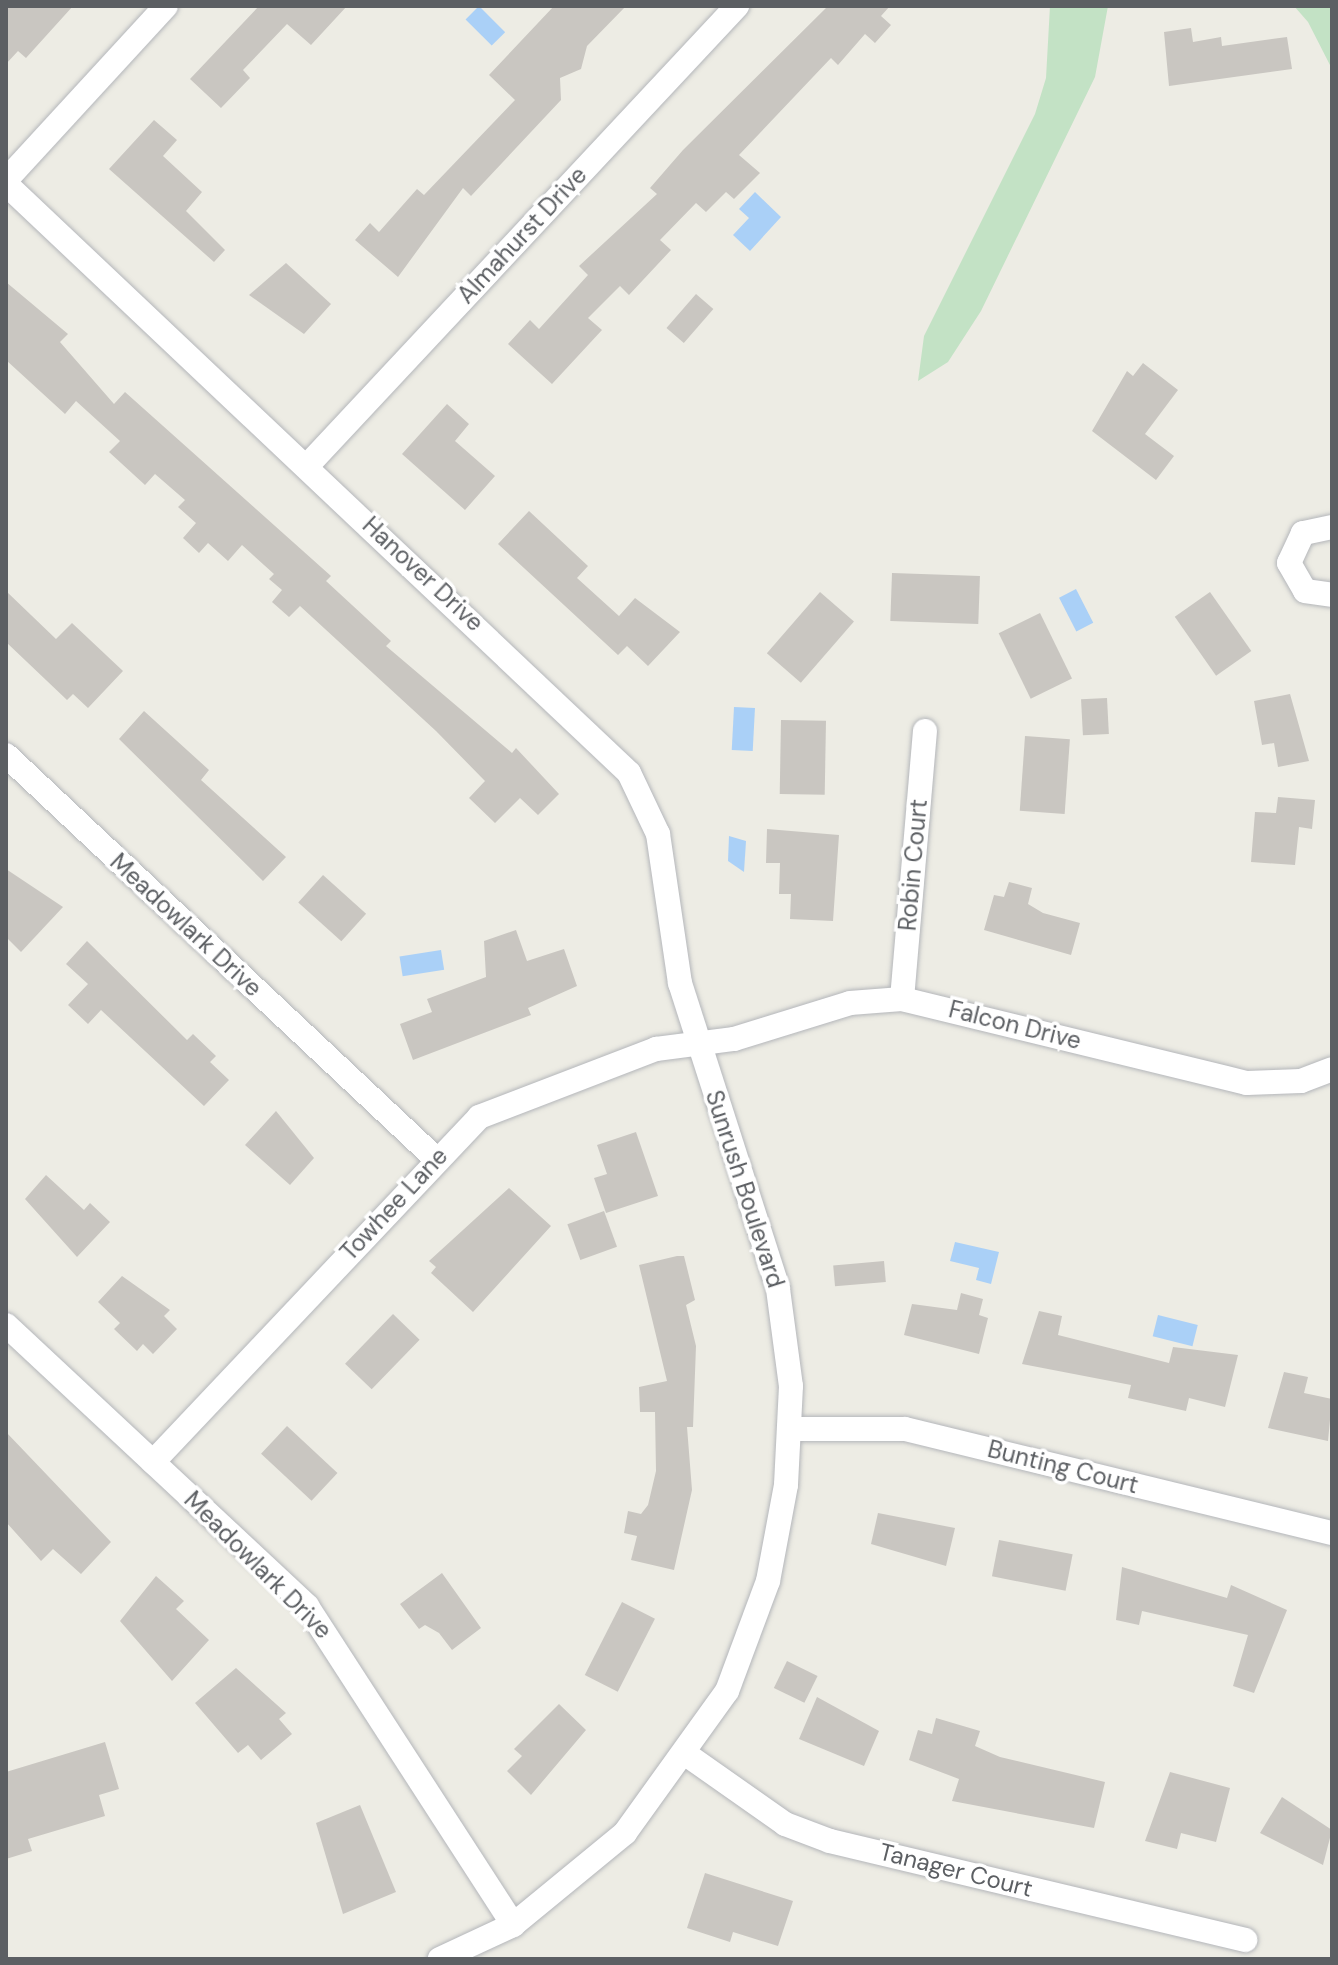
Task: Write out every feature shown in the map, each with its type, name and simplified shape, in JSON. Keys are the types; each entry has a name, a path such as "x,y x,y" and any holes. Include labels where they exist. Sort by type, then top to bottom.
{"street":[{"path":"6,182 166,6"},
{"name":"Almahurst Drive","path":"307,466 737,6"},
{"name":"Hanover Drive","path":"6,182 629,773 658,834 671,946 698,1045"},
{"path":"1332,527 1303,533 1289,563 1305,591 1332,595"},
{"name":"Robin Court","path":"902,999 925,731"},
{"name":"Meadowlark Drive","path":"6,755 436,1159"},
{"name":"Falcon Drive","path":"698,1045 850,1003 902,999 1247,1083 1301,1081 1332,1069"},
{"name":"Towhee Lane","path":"153,1462 436,1159 501,1104 656,1049 698,1045"},
{"name":"Sunrush Boulevard","path":"448,1958 513,1925 625,1833 687,1755 727,1691 757,1619 781,1524 791,1429 778,1289 698,1045"},
{"name":"Meadowlark Drive","path":"6,1325 153,1462 337,1643 513,1925"},
{"name":"Bunting Court","path":"791,1429 905,1429 1332,1533"},
{"name":"Tanager Court","path":"687,1755 785,1824 830,1841 1245,1940"}],"green space":[{"path":"1050,6 1108,6 1095,77 981,311 948,362 918,381 924,336 1035,114 1046,78"},
{"path":"1294,6 1332,6 1332,69 1308,22"}],"water":[{"path":"479,6 505,32 492,46 466,19"},
{"path":"755,192 781,217 750,251 733,235 749,218 739,209"},
{"path":"1076,589 1093,623 1076,631 1059,598"},
{"path":"734,707 755,708 753,751 732,750"},
{"path":"729,836 746,841 744,872 728,861"},
{"path":"441,950 444,970 403,976 400,957"},
{"path":"955,1242 999,1252 991,1284 976,1280 979,1268 950,1261"},
{"path":"1158,1315 1198,1325 1192,1346 1153,1336"}],"building":[{"path":"6,6 73,6 26,58 18,51 6,64"},
{"path":"259,6 347,6 311,45 287,24 243,70 250,78 221,108 190,79"},
{"path":"554,6 626,6 587,46 581,69 560,78 561,100 471,196 463,188 398,277 355,240 370,223 379,232 417,189 424,195 515,100 489,75"},
{"path":"828,6 890,6 881,16 891,25 875,43 865,34 838,65 831,58 739,155 760,173 734,199 726,192 706,212 696,203 660,240 671,250 629,295 620,286 588,318 602,330 552,384 508,344 530,320 539,329 588,275 579,266 657,194 650,188 683,150"},
{"path":"1191,28 1193,42 1221,37 1222,46 1287,37 1292,69 1169,86 1164,32"},
{"path":"154,120 177,140 163,156 202,192 186,211 225,250 214,262 109,169"},
{"path":"286,263 331,304 304,334 249,295"},
{"path":"6,282 68,334 60,342 114,404 125,392 331,576 326,581 391,641 386,646 512,753 516,748 559,794 538,815 520,798 495,823 469,798 485,781 436,731 300,606 289,617 272,602 282,590 269,579 274,574 242,545 228,561 208,543 199,553 183,538 196,523 178,507 185,500 155,474 145,485 109,452 120,441 76,401 65,414 6,360"},
{"path":"696,294 713,309 684,343 666,328"},
{"path":"1143,363 1178,390 1145,434 1174,456 1156,480 1092,431 1127,371 1133,376"},
{"path":"447,404 469,424 455,441 495,476 465,510 402,454"},
{"path":"529,511 588,566 577,578 619,616 635,598 680,632 648,666 627,646 618,655 498,544"},
{"path":"892,573 980,576 978,624 890,621"},
{"path":"6,591 56,639 72,623 123,671 88,708 73,694 67,700 6,642"},
{"path":"820,592 854,622 801,683 767,653"},
{"path":"1210,592 1251,651 1216,676 1175,617"},
{"path":"1040,613 1072,679 1031,699 999,633"},
{"path":"1290,694 1309,761 1278,767 1274,743 1262,745 1254,701"},
{"path":"1107,698 1109,734 1083,735 1081,699"},
{"path":"144,711 209,770 201,780 286,857 263,881 119,739"},
{"path":"781,720 826,721 825,795 780,794"},
{"path":"1025,736 1070,739 1065,814 1020,811"},
{"path":"1278,797 1315,800 1312,829 1299,827 1295,865 1251,862 1255,812 1276,813"},
{"path":"767,829 839,835 833,921 790,919 791,894 779,894 780,863 766,863"},
{"path":"6,869 63,907 21,952 6,937"},
{"path":"323,875 366,914 341,941 298,902"},
{"path":"1009,882 1032,888 1028,904 1043,913 1080,923 1071,955 984,930 994,895 1004,897"},
{"path":"516,930 527,961 564,949 577,986 528,1008 531,1015 413,1060 400,1024 432,1012 427,999 486,977 484,941"},
{"path":"87,941 187,1040 193,1034 216,1056 210,1062 229,1080 204,1106 101,1010 88,1024 68,1005 88,984 66,964"},
{"path":"276,1111 314,1158 290,1185 245,1145"},
{"path":"636,1132 658,1196 606,1213 594,1178 607,1174 597,1145"},
{"path":"46,1175 84,1210 90,1203 110,1222 77,1257 25,1199"},
{"path":"509,1188 551,1226 473,1312 431,1273 436,1267 429,1261"},
{"path":"604,1211 617,1247 580,1260 567,1224"},
{"path":"684,1256 695,1300 686,1305 696,1346 693,1427 687,1427 692,1490 674,1570 631,1560 637,1536 624,1533 628,1511 641,1514 648,1505 656,1471 655,1412 640,1412 639,1387 667,1381 639,1265"},
{"path":"884,1261 886,1282 835,1286 833,1265"},
{"path":"122,1276 170,1310 164,1316 177,1329 153,1354 143,1344 137,1351 114,1329 120,1323 98,1302"},
{"path":"961,1293 983,1299 979,1315 988,1318 979,1354 904,1335 912,1304 957,1310"},
{"path":"1039,1311 1062,1316 1058,1335 1169,1363 1173,1347 1238,1355 1225,1407 1189,1398 1186,1411 1128,1398 1131,1385 1022,1364"},
{"path":"393,1314 420,1340 372,1389 345,1364"},
{"path":"1284,1372 1308,1377 1304,1393 1332,1399 1328,1441 1268,1428"},
{"path":"287,1426 337,1473 312,1501 261,1454"},
{"path":"6,1432 111,1542 81,1574 53,1549 41,1561 6,1522"},
{"path":"878,1513 955,1528 946,1566 871,1544"},
{"path":"999,1540 1073,1554 1066,1591 992,1576"},
{"path":"1122,1567 1227,1598 1231,1585 1287,1610 1254,1693 1233,1686 1248,1635 1142,1611 1139,1625 1116,1620"},
{"path":"442,1573 481,1628 452,1650 439,1633 425,1625 419,1629 400,1604"},
{"path":"156,1576 184,1601 176,1609 209,1640 172,1681 120,1621"},
{"path":"622,1602 655,1619 618,1692 585,1675"},
{"path":"787,1661 818,1676 804,1703 774,1688"},
{"path":"236,1668 286,1713 279,1719 292,1734 261,1760 248,1745 238,1753 195,1703"},
{"path":"817,1697 879,1731 864,1766 799,1739"},
{"path":"559,1704 586,1730 531,1795 507,1771 522,1756 514,1749"},
{"path":"936,1718 980,1731 975,1746 1000,1757 1105,1782 1094,1828 952,1801 959,1779 909,1760 918,1730 932,1734"},
{"path":"105,1742 119,1789 99,1795 105,1816 28,1839 32,1851 6,1859 6,1772"},
{"path":"1170,1772 1230,1788 1216,1842 1181,1833 1177,1849 1145,1841"},
{"path":"1282,1797 1332,1830 1323,1865 1260,1833"},
{"path":"360,1805 396,1892 343,1914 316,1823"},
{"path":"705,1873 793,1901 778,1946 733,1932 730,1942 687,1928"}]}
